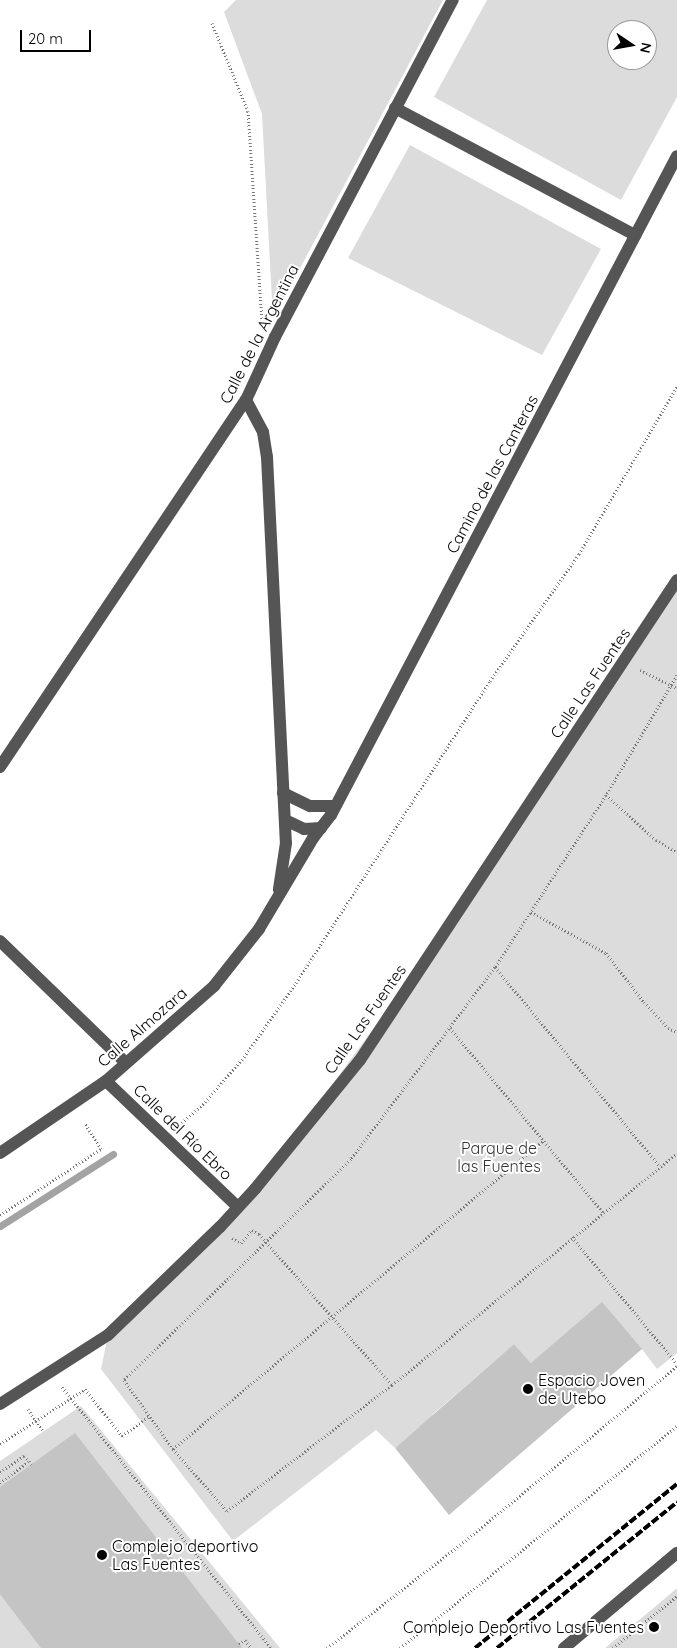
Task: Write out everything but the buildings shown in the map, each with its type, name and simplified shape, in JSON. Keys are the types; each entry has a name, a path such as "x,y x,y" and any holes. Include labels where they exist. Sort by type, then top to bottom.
{"street":[{"name":"Calle de la Argentina","path":"0,767 246,400 264,359 453,0"},
{"path":"395,108 635,235"},
{"name":"Camino de las Canteras","path":"277,898 334,806 677,156"},
{"path":"246,400 264,432 267,457 285,820 285,850 277,898"},
{"name":"Calle Las Fuentes","path":"0,1404 108,1335 238,1207 360,1060 677,580"},
{"path":"283,793 310,806 334,806"},
{"path":"285,820 304,829 321,828"},
{"name":"Calle Almozara","path":"0,1152 106,1080 214,986 259,929 277,898"},
{"name":"Calle del Río Ebro","path":"0,941 126,1063"},
{"name":"Calle del Río Ebro","path":"106,1080 238,1207"},
{"path":"564,1648 677,1553"}],"path":[{"path":"212,23 248,111 264,359"},
{"path":"179,1126 205,1102 244,1057 296,983 490,681 578,554 677,386"},
{"path":"623,662 677,688"},
{"path":"677,675 606,795 495,967 352,1159 124,1380 173,1449 227,1511 392,1385 677,1153"},
{"path":"606,795 656,840 677,852"},
{"path":"531,912 606,953 650,1009 668,1028 677,1032"},
{"path":"495,967 659,1166"},
{"path":"450,1028 603,1212"},
{"path":"0,1215 101,1149 85,1123"},
{"path":"173,1449 543,1141"},
{"path":"231,1236 241,1243 252,1230 332,1316 392,1385"},
{"path":"327,1648 460,1545 677,1365 572,1237"},
{"path":"62,1387 271,1648"},
{"path":"0,1444 85,1388 122,1436 150,1416"},
{"path":"28,1409 43,1431"},
{"path":"400,1648 504,1568 677,1426"},
{"path":"0,1472 24,1456 30,1462 0,1483"},
{"path":"613,1648 677,1596"},
{"path":"239,1644 245,1640 251,1648"}],"green space":[{"path":"236,0 443,0 273,319 262,114 224,12"},
{"path":"487,0 677,0 677,97 621,200 434,97"},
{"path":"410,145 601,249 542,355 348,258"},
{"name":"Parque de las Fuentes","path":"677,576 677,1353 657,1369 642,1349 531,1363 514,1344 432,1415 439,1426 428,1435 419,1427 395,1448 376,1430 233,1541 101,1369 108,1335 255,1189 441,937"},
{"name":"Complejo deportivo Las Fuentes","path":"81,1406 280,1648 0,1648 0,1461"},
{"name":"Complejo Deportivo Las Fuentes","path":"677,1588 677,1648 605,1648 656,1606"}],"waterway":[{"path":"0,1226 113,1154"}],"railway":[{"path":"475,1648 677,1484"},
{"path":"497,1648 677,1502"}],"place":[{"name":"Espacio Joven de Utebo","path":"528,1389"},
{"name":"Complejo deportivo Las Fuentes","path":"102,1555"},
{"name":"Complejo Deportivo Las Fuentes","path":"654,1627"}]}
